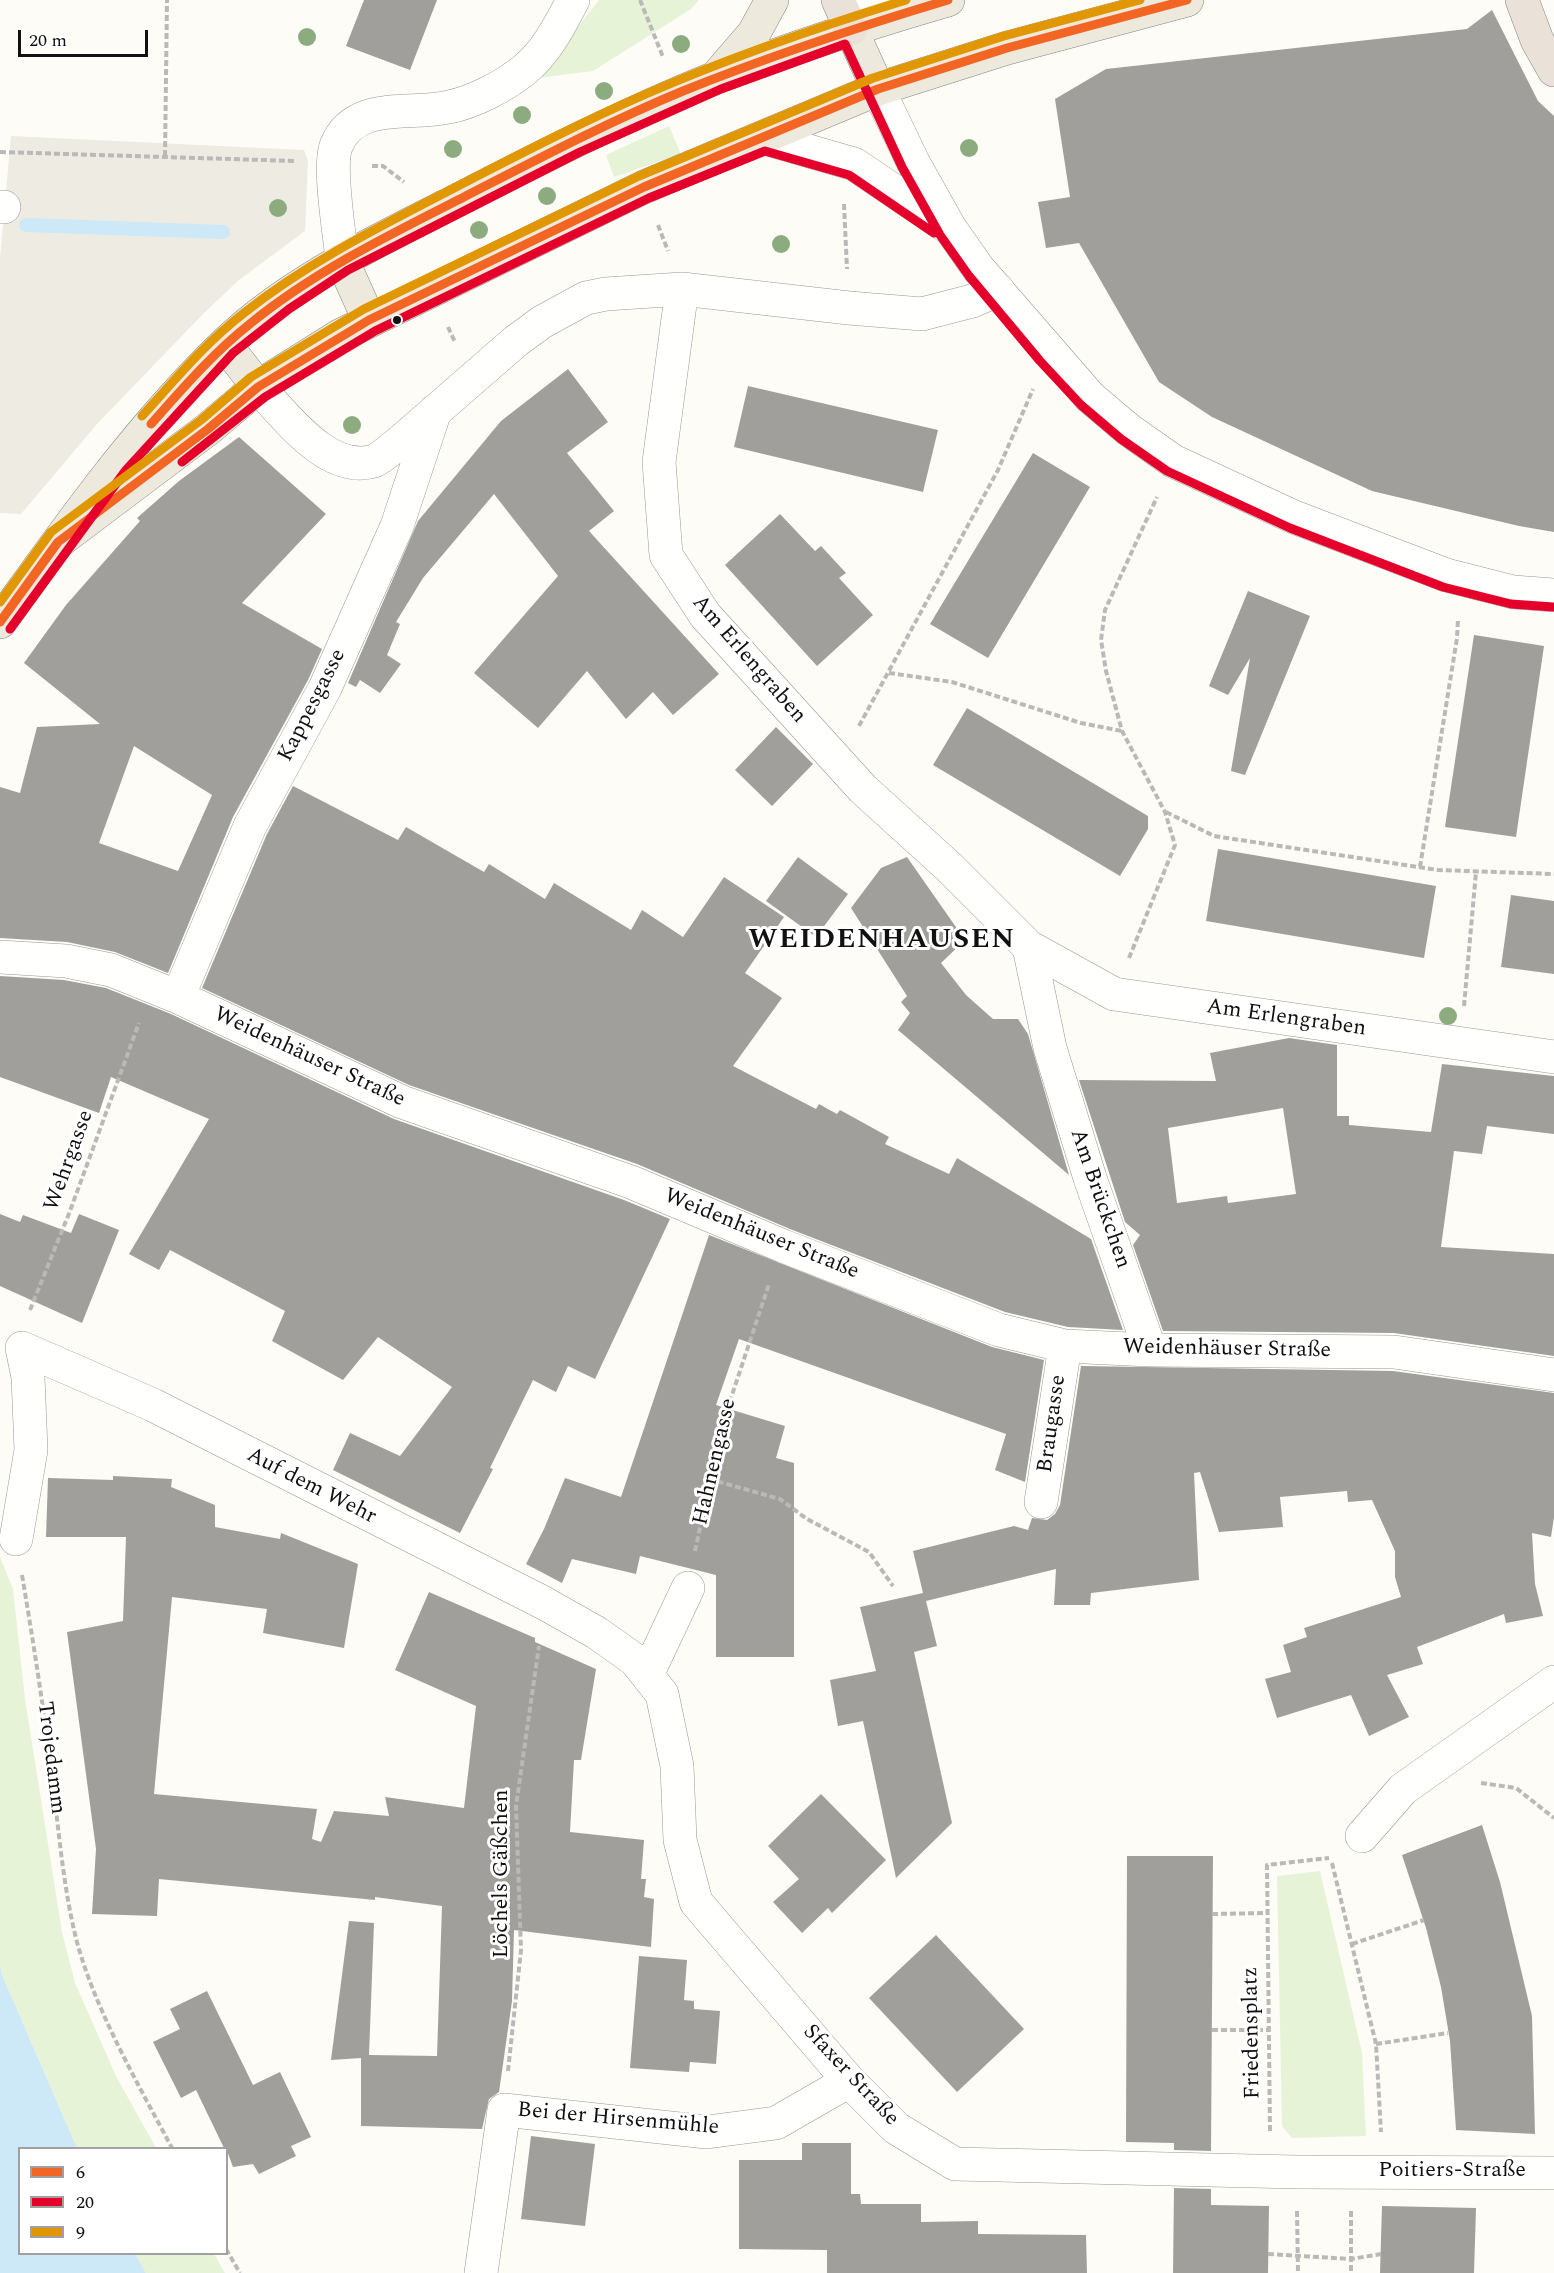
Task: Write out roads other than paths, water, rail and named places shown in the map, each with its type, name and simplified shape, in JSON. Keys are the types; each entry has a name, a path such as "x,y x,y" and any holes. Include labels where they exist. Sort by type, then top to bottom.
{"highway":[{"path":"1522,0 1537,40 1554,70"}],"main road":[{"path":"716,78 754,33 772,0"},
{"path":"0,622 117,462 225,344 282,299 342,261 524,165 716,78 844,14 948,0"},
{"path":"58,542 208,429 258,387 369,320 454,281 644,187 878,89 1007,48 1187,0"},
{"path":"844,14 878,89"},
{"path":"342,261 369,320"},
{"path":"225,344 258,387"}],"street":[{"path":"342,261 334,166 336,147 351,123 374,112 416,112 452,107 492,90 524,70 555,35 573,0"},
{"path":"844,14 877,0"},
{"path":"878,89 913,162 950,228 978,268 1049,353 1090,397 1129,430 1173,461 1294,517 1459,579 1513,592 1554,596"},
{"path":"764,138 854,164 950,228"},
{"path":"258,387 320,450 349,462 375,460 542,321 586,298 606,294 682,289 922,314 972,301 998,290"},
{"name":"Am Erlengraben","path":"682,289 659,462 666,555 705,615 846,770 949,867 1029,947 1114,994 1554,1057"},
{"name":"Kappesgasse","path":"165,991 250,826 325,688 397,526 435,410"},
{"name":"Am Brückchen","path":"1029,947 1050,1048 1090,1178 1150,1350"},
{"name":"Weidenhäuser Straße","path":"0,957 66,961 111,970 165,991 402,1102 632,1182 783,1246 999,1330 1065,1346 1150,1350 1394,1352 1554,1375"},
{"name":"Braugasse","path":"1041,1502 1065,1346"},
{"name":"Auf dem Wehr","path":"16,1539 31,1450 27,1377 22,1348 153,1405 597,1633"},
{"path":"647,1675 688,1588"},
{"name":"Sfaxer Straße","path":"597,1633 635,1660 662,1694 677,1766 680,1840 696,1902 849,2080 896,2128 955,2164 1350,2172"},
{"path":"1362,1836 1403,1790 1554,1682"},
{"name":"Bei der Hirsenmühle","path":"480,2273 504,2110 706,2132 776,2123 849,2080"},
{"name":"Poitiers-Straße","path":"1350,2172 1554,2173"}],"water":[{"path":"0,1964 2,1975 77,2147 18,2147 18,2255 136,2255 146,2273 0,2273"}],"waterway":[{"path":"26,225 223,232"}],"district":[{"name":"WEIDENHAUSEN","path":"882,942"}]}
